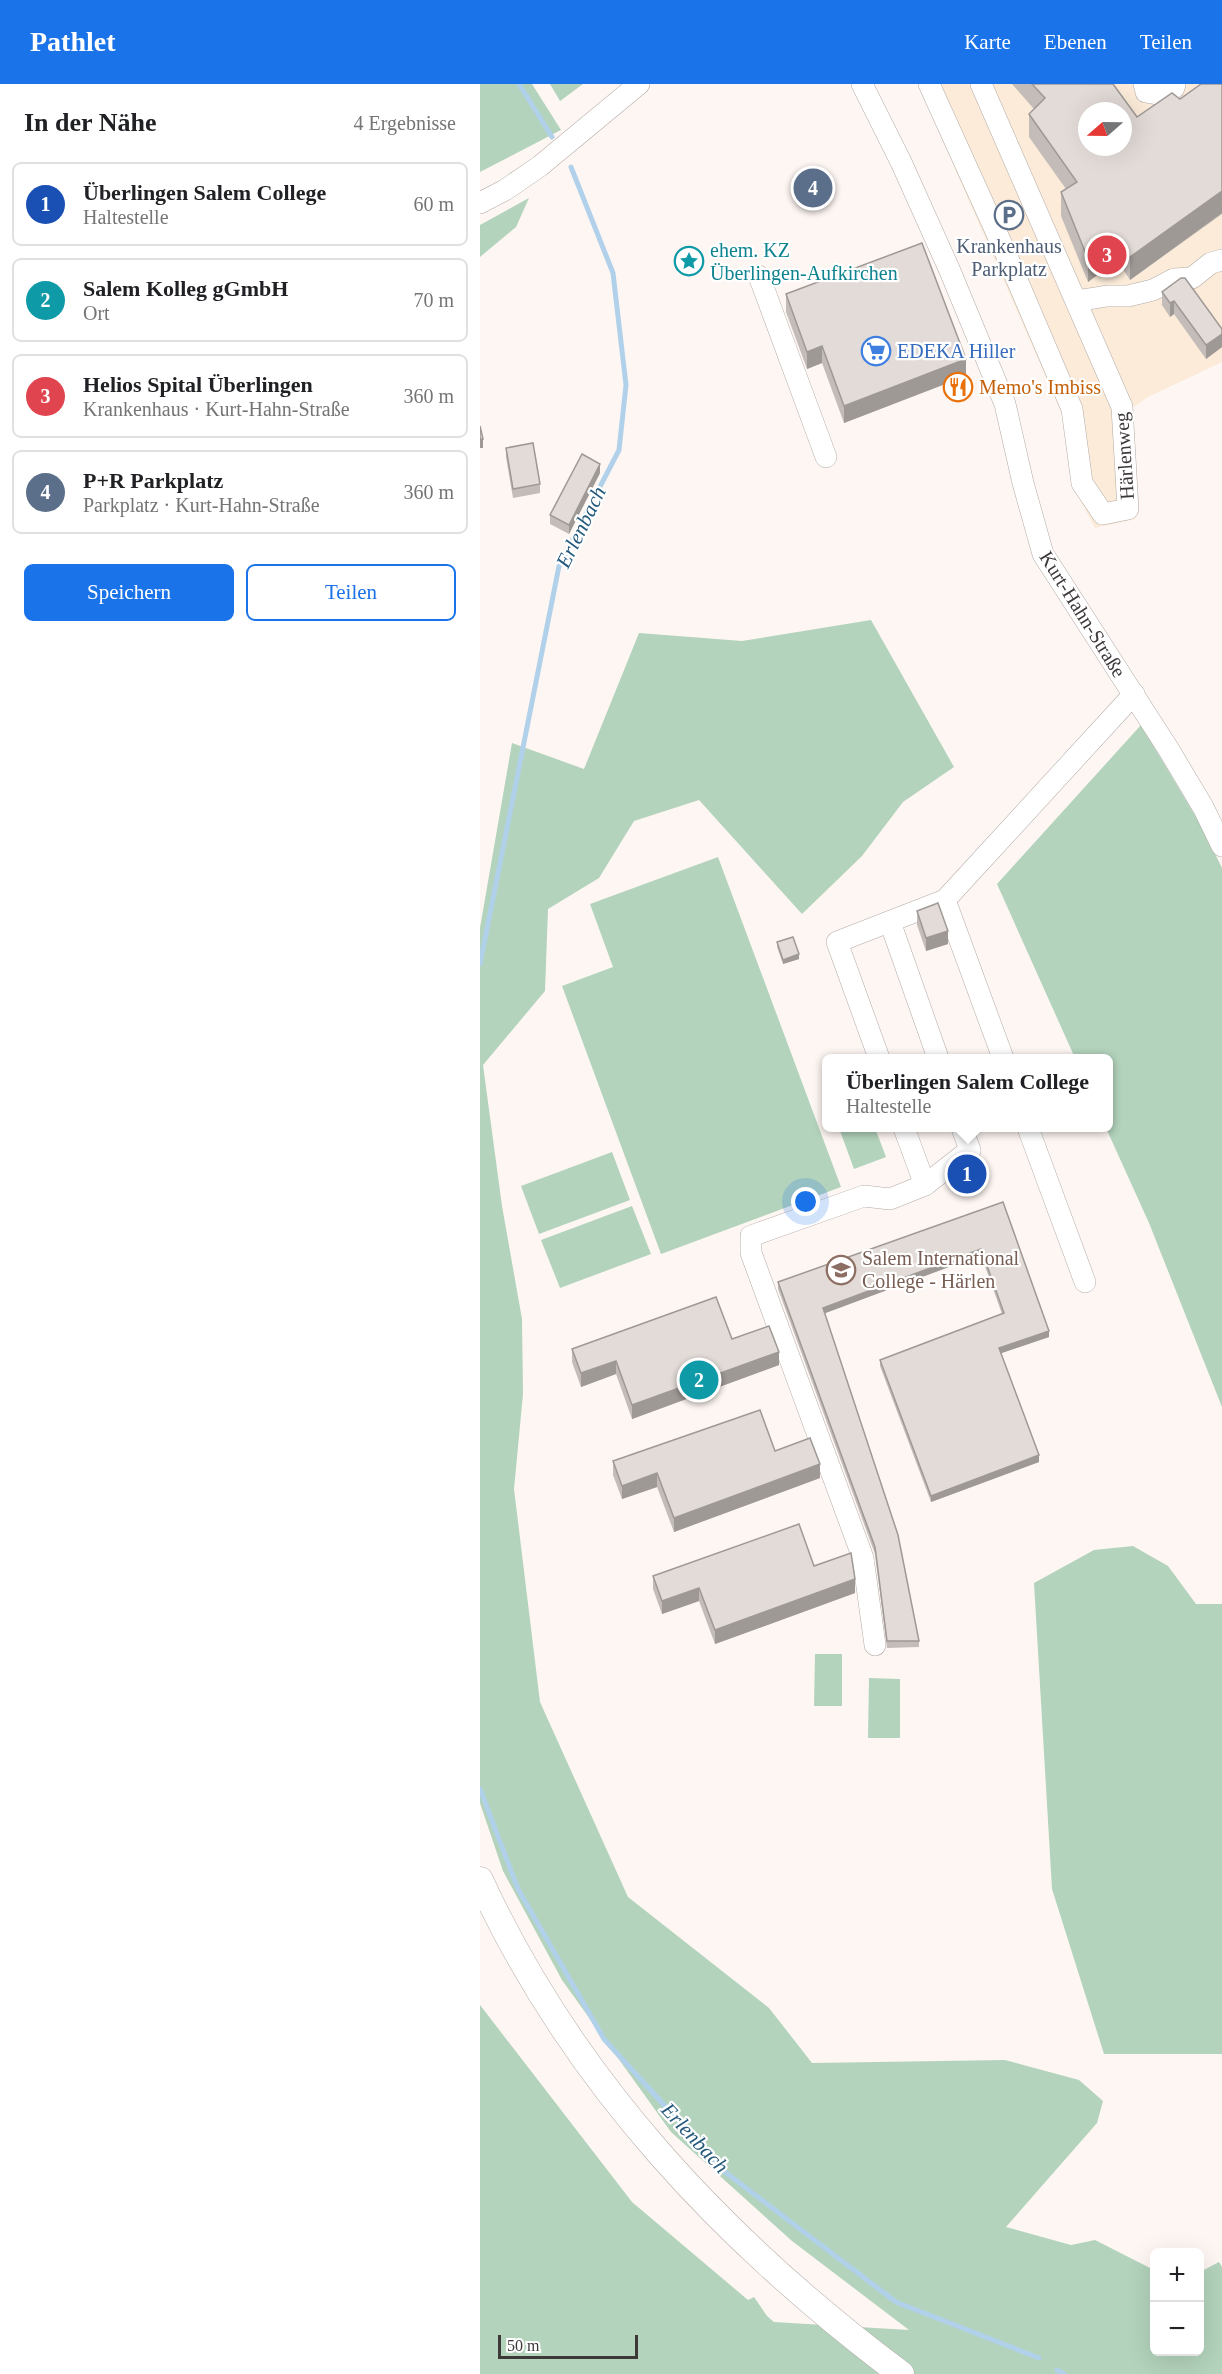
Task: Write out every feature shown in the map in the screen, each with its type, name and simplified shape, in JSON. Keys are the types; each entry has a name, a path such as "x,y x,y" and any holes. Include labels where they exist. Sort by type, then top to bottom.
{"main road":[{"path":"480,1880 537,1988 581,2055 623,2112 678,2175 743,2240 806,2298 901,2374"}],"street":[{"path":"480,203 505,190 540,166 639,84"},
{"name":"Kurt-Hahn-Straße","path":"862,84 901,162 950,271 1005,404 1023,483 1043,554 1134,693 945,900 837,942 877,1054"},
{"name":"Härlenweg","path":"929,84 1003,247 1072,409 1082,483 1103,514 1128,509 1122,407 981,84"},
{"path":"1144,84 1146,92 1163,95 1174,88 1175,84"},
{"path":"1076,301 1107,296 1128,296 1153,290 1174,279 1192,278 1211,263 1222,260"},
{"path":"759,276 826,457"},
{"path":"1134,693 1203,807 1222,846"},
{"path":"945,900 1001,1054"},
{"path":"890,922 936,1054"},
{"path":"905,1132 925,1185"},
{"path":"875,1645 862,1558 752,1253 752,1236 864,1196 890,1199 925,1185 970,1150 963,1132"},
{"path":"1029,1132 1085,1282"}],"shaded area":[{"path":"918,84 1222,84 1222,362 1148,397 1128,411 1135,519 1095,528 1073,486 1062,414"}],"green space":[{"path":"480,84 532,84 561,130 480,172"},
{"path":"550,84 583,84 560,101"},
{"path":"529,198 516,227 480,257 480,225"},
{"path":"871,620 954,767 903,802 862,856 802,914 699,800 634,821 599,878 548,909 545,991 483,1065 502,1206 522,1319 523,1394 514,1489 540,1702 628,1897 769,2008 812,2063 1005,2060 1079,2080 1103,2101 1097,2123 1006,2227 1071,2245 1095,2240 1150,2268 1150,2356 1204,2356 1204,2270 1219,2262 1222,2267 1222,2374 480,2374 480,2005 632,2202 748,2300 754,2297 774,2322 909,2330 792,2241 671,2132 562,1980 503,1871 480,1803 480,928 512,743 584,769 639,633 742,641"},
{"path":"1141,725 1202,827 1222,868 1222,1407 1149,1223 1108,1132 1113,1132 1113,1054 1073,1054 997,884"},
{"path":"718,857 841,1187 661,1254 562,986 613,967 590,904"},
{"path":"840,1132 877,1132 886,1157 854,1169"},
{"path":"612,1152 630,1200 539,1234 521,1186"},
{"path":"632,1206 651,1254 560,1288 541,1240"},
{"path":"1133,1546 1168,1566 1196,1604 1222,1604 1222,2054 1104,2054 1052,1889 1034,1583 1094,1550"},
{"path":"815,1654 842,1654 842,1706 814,1706"},
{"path":"869,1678 900,1679 900,1738 868,1738"}],"building":[{"path":"1032,84 1113,84 1126,102 1078,102 1078,156 1132,156 1132,110 1137,117 1172,93 1180,99 1201,84 1222,84 1222,191 1130,257 1117,237 1088,259 1061,192 1077,182 1029,114 1045,98"},
{"name":"EDEKA Hiller","path":"922,243 966,359 844,406 822,346 807,352 786,294"},
{"path":"1181,278 1185,278 1222,329 1222,334 1206,345 1174,301 1170,303 1162,292"},
{"path":"533,443 540,484 513,489 506,448"},
{"path":"582,454 600,464 569,525 550,515"},
{"path":"938,903 948,931 926,938 917,911"},
{"path":"793,937 799,954 783,960 777,942"},
{"path":"1003,1202 1049,1331 999,1348 1039,1455 931,1496 880,1360 1004,1313 981,1249 823,1308 898,1535 919,1641 887,1641 875,1547 778,1282"},
{"path":"716,1297 732,1339 769,1326 779,1352 632,1405 616,1361 581,1373 572,1349"},
{"path":"760,1410 775,1451 810,1438 820,1464 674,1518 657,1473 622,1486 613,1461"},
{"path":"799,1524 814,1566 851,1553 855,1579 715,1630 699,1588 662,1601 653,1576"}],"waterway":[{"name":"Erlenbach","path":"519,84 552,137"},
{"name":"Erlenbach","path":"480,964 559,566 619,450 626,385 613,273 571,167"},
{"name":"Erlenbach","path":"480,1789 518,1889 604,2039 725,2172 896,2302 1039,2358"},
{"name":"Erlenbach","path":"1057,2370 1064,2374"}],"place":[{"name":"P+R Parkplatz","path":"813,188"},
{"name":"Krankenhaus Parkplatz","path":"1009,215"},
{"name":"Helios Spital Überlingen","path":"1107,255"},
{"name":"ehem. KZ Überlingen-Aufkirchen","path":"689,261"},
{"name":"EDEKA Hiller","path":"876,351"},
{"name":"Memo's Imbiss","path":"958,387"},
{"name":"Überlingen Salem College","path":"967,1174"},
{"name":"Salem International College - Härlen","path":"841,1270"},
{"name":"Salem Kolleg gGmbH","path":"699,1380"}]}
